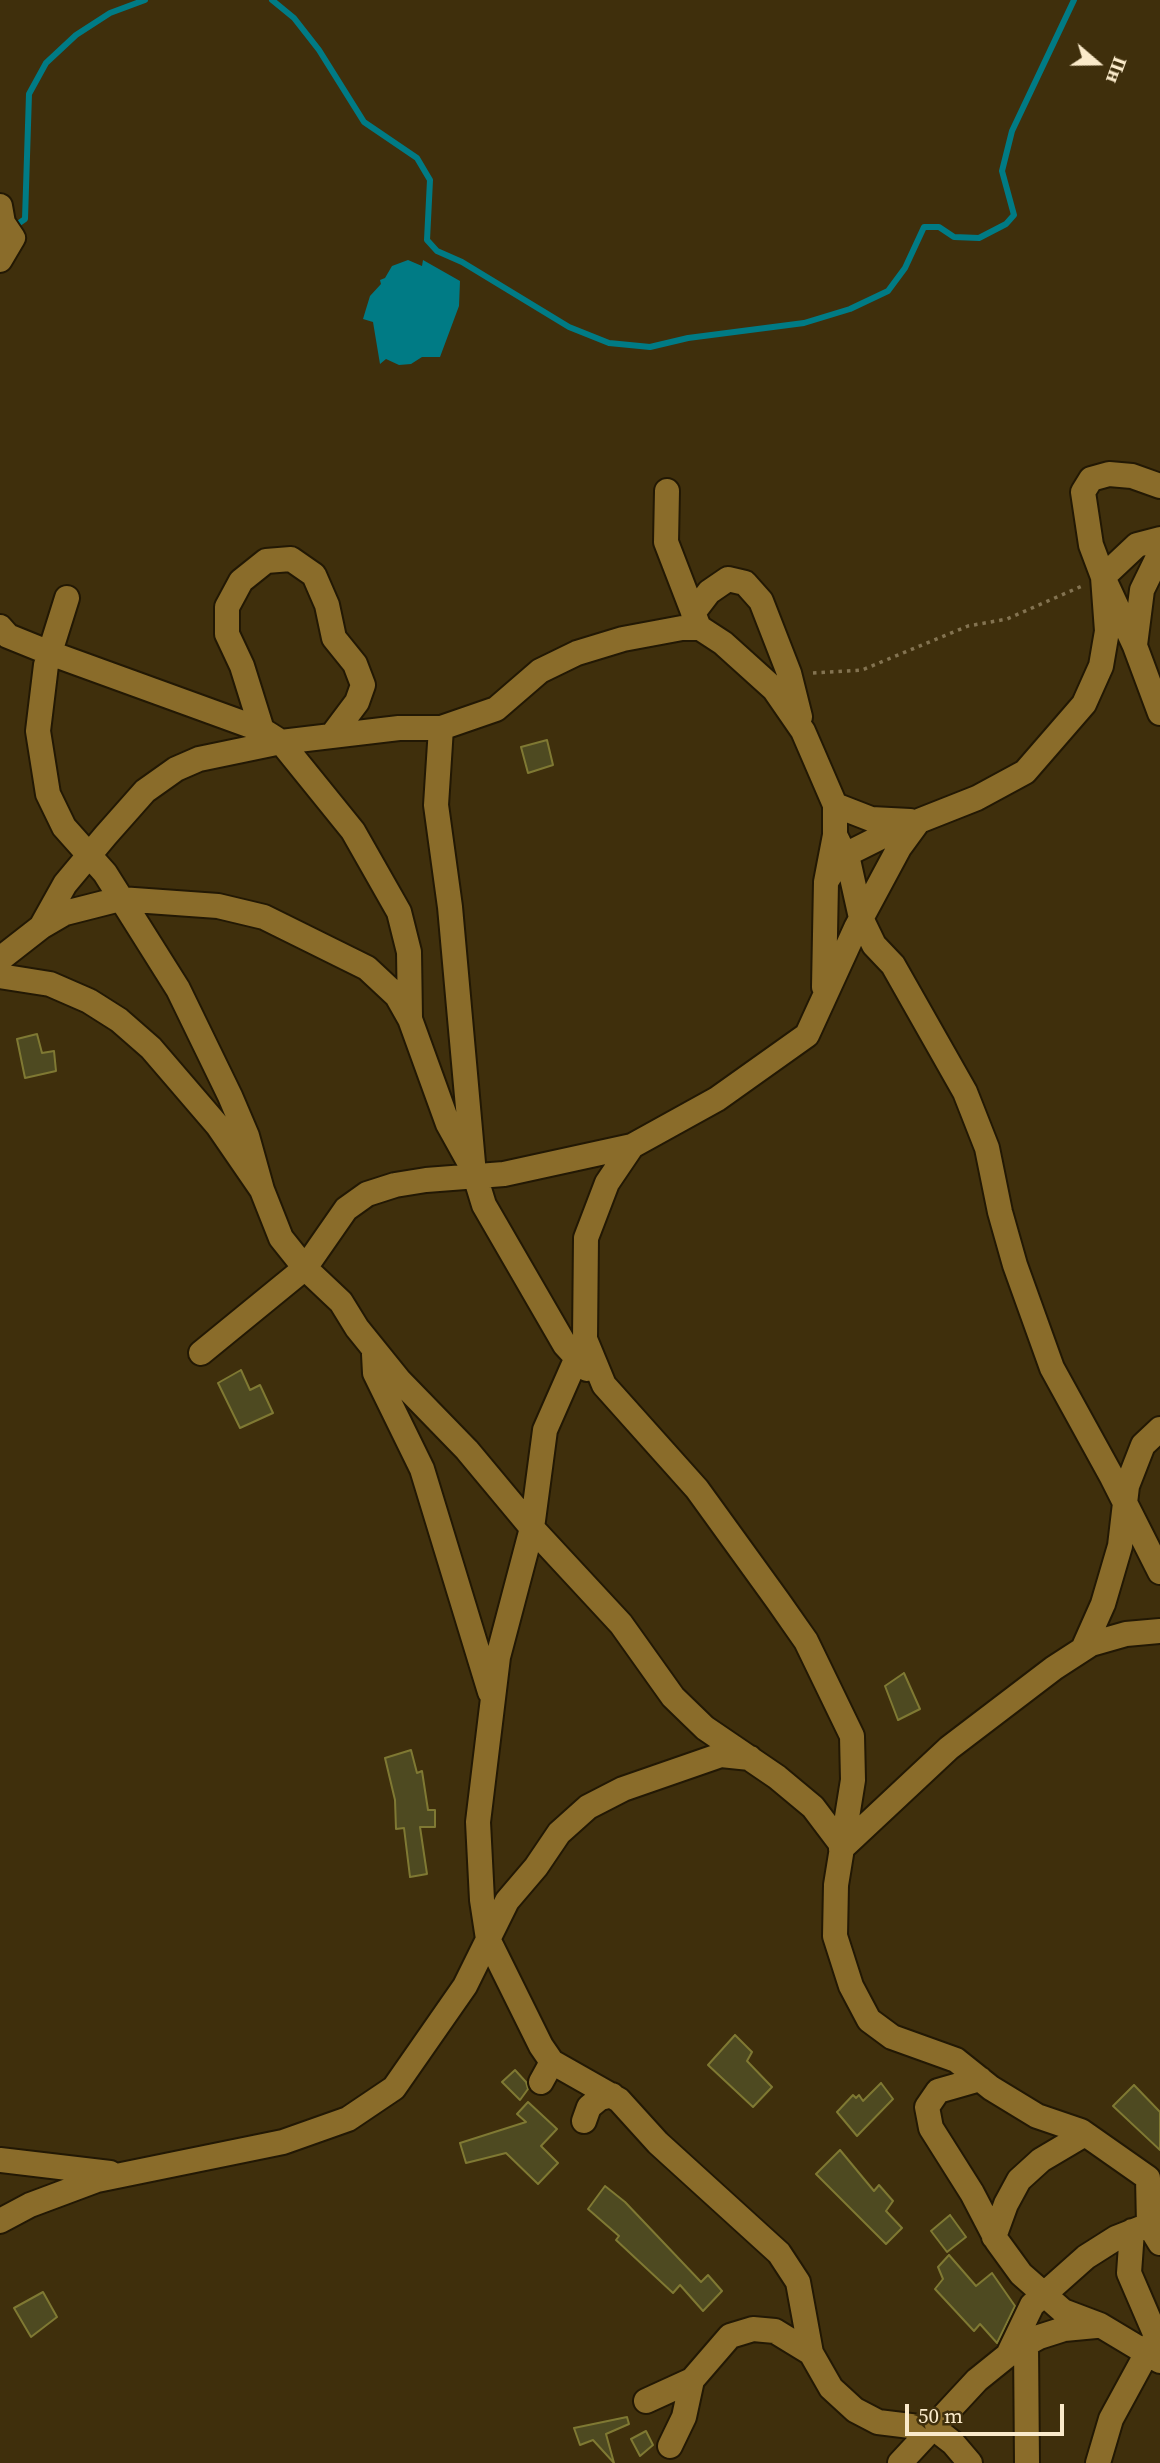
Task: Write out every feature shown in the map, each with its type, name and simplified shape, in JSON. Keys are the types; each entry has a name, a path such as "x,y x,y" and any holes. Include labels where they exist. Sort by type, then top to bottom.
{"street":[{"path":"0,260 5,223"},
{"path":"1160,486 1132,476 1109,474 1091,479 1083,492 1083,511 1102,577 1135,646 1160,713"},
{"path":"667,491 666,542 696,620 774,689 803,731"},
{"path":"1102,577 1137,545 1160,539"},
{"path":"1135,646 1142,590 1160,552"},
{"path":"333,734 357,702 363,685 355,664 334,638 327,605 314,575 291,559 266,561 241,581 227,607 227,634 271,736 353,831 399,912 409,952 410,1019"},
{"path":"840,845 918,822 977,798 1025,772 1084,704 1101,666 1107,631 1102,577"},
{"path":"696,620 709,592 727,579 745,583 761,601 789,673 803,731 835,805 840,845 862,918 874,945 900,976 965,1091 988,1148 1000,1212 1015,1265 1052,1368 1160,1572"},
{"path":"67,598 50,653 38,731 48,794 64,827 91,853 178,989 209,1047 247,1136 262,1190 281,1238 305,1268 341,1302 399,1380 496,1483 532,1528 621,1624 673,1697 705,1728 751,1759 813,1807 841,1846"},
{"path":"41,927 65,884 91,853 145,791 176,769 271,736 441,728 496,709 540,671 577,653 696,620"},
{"path":"0,627 8,636 50,653 271,736"},
{"path":"441,728 436,805 451,920 474,1173"},
{"path":"835,805 871,819 918,822"},
{"path":"201,1353 305,1268 346,1209 368,1194 396,1185 426,1180 474,1173 504,1174 632,1146 717,1100 773,1062 807,1034 862,918 899,848 918,822"},
{"path":"824,997 825,882 840,845"},
{"path":"0,959 41,927 65,913 120,899 218,906 264,917 367,968 397,996 410,1019 448,1124 474,1173 484,1205 565,1345 582,1350 604,1385 697,1489 778,1601 811,1653 852,1737 853,1780 836,1885 835,1936 851,1986 869,2020 892,2037 956,2060 1037,2116 1085,2134 1156,2178 1147,2233 1129,2273 1157,2345"},
{"path":"0,976 50,984 89,1001 119,1020 151,1048 183,1083 218,1126 262,1190"},
{"path":"632,1146 607,1183 586,1238 582,1350 545,1430 532,1528 505,1625 478,1822 482,1900 488,1939 541,2046 547,2072 612,2095 658,2143 779,2253 798,2282 811,2353 831,2388 855,2410 878,2422 935,2429 953,2443 970,2463"},
{"path":"373,1346 375,1373 422,1469 493,1702"},
{"path":"1083,1649 1104,1604 1120,1546 1127,1486 1143,1445 1160,1429"},
{"path":"841,1846 949,1748 1083,1649 1126,1634 1160,1631"},
{"path":"0,2221 30,2205 97,2180 283,2142 348,2119 394,2088 465,1986 507,1901 536,1867 558,1833 589,1807 623,1789 721,1755 751,1759"},
{"path":"980,2079 938,2091 927,2107 931,2128 972,2193 994,2237 1021,2274 1063,2311 1157,2345"},
{"path":"584,2121 589,2107 600,2098 612,2095"},
{"path":"994,2237 1006,2204 1019,2180 1041,2160 1085,2134"},
{"path":"0,2160 120,2175"},
{"path":"1027,2463 1017,2350 1032,2305 1086,2256 1147,2233"},
{"path":"900,2463 935,2429 977,2380 1017,2350 1064,2329 1100,2325"},
{"path":"646,2401 692,2380 730,2336 753,2329 775,2332 811,2353"},
{"path":"1098,2463 1111,2420 1157,2345"},
{"path":"670,2446 684,2417 692,2380"}],"path":[{"path":"789,673 862,670 968,626 1007,619 1102,577"}],"water":[{"path":"408,260 422,266 423,260 460,281 459,306 440,357 422,357 411,364 399,365 386,359 380,364 373,322 363,319 370,296 381,284 380,280 385,278 392,266"}],"building":[{"path":"547,740 553,765 528,773 521,747"},
{"path":"37,1034 42,1053 54,1051 56,1071 25,1078 17,1039"},
{"path":"241,1370 250,1390 260,1385 273,1413 240,1428 218,1383"},
{"path":"904,1673 920,1709 898,1720 885,1686"},
{"path":"411,1750 417,1773 422,1771 428,1810 435,1810 435,1827 420,1827 427,1874 410,1877 404,1828 396,1829 395,1800 385,1758"},
{"path":"735,2035 752,2052 747,2061 772,2087 753,2107 708,2065"},
{"path":"515,2070 526,2082 528,2089 520,2100 502,2082"},
{"path":"881,2083 893,2099 857,2136 837,2112 853,2095 856,2098 859,2095 863,2101"},
{"path":"1134,2085 1160,2112 1160,2150 1113,2106"},
{"path":"528,2102 557,2129 541,2146 558,2163 538,2184 506,2153 466,2163 460,2143 526,2122 517,2114"},
{"path":"840,2150 874,2191 879,2185 893,2201 886,2211 902,2228 886,2244 816,2174"},
{"path":"605,2186 625,2202 701,2282 708,2275 722,2291 703,2311 680,2285 673,2293 616,2240 619,2236 588,2209"},
{"path":"950,2215 966,2237 947,2252 931,2231"},
{"path":"949,2255 976,2286 992,2273 1015,2306 997,2343 980,2324 974,2331 935,2289 943,2279 938,2267"},
{"path":"43,2292 57,2317 31,2337 14,2308"},
{"path":"627,2417 629,2424 606,2434 614,2463 593,2440 580,2445 574,2428"},
{"path":"646,2431 653,2445 640,2456 631,2439"}],"waterway":[{"path":"12,228 25,219 29,94 46,63 76,35 110,13 145,0"},
{"path":"272,0 294,18 319,50 364,122 417,158 430,180 427,240 437,251 462,262 569,327 609,343 650,347 688,338 804,323 850,309 888,291 905,268 924,227 939,227 954,237 979,238 1006,224 1014,215 1002,171 1012,131 1074,0"}]}
